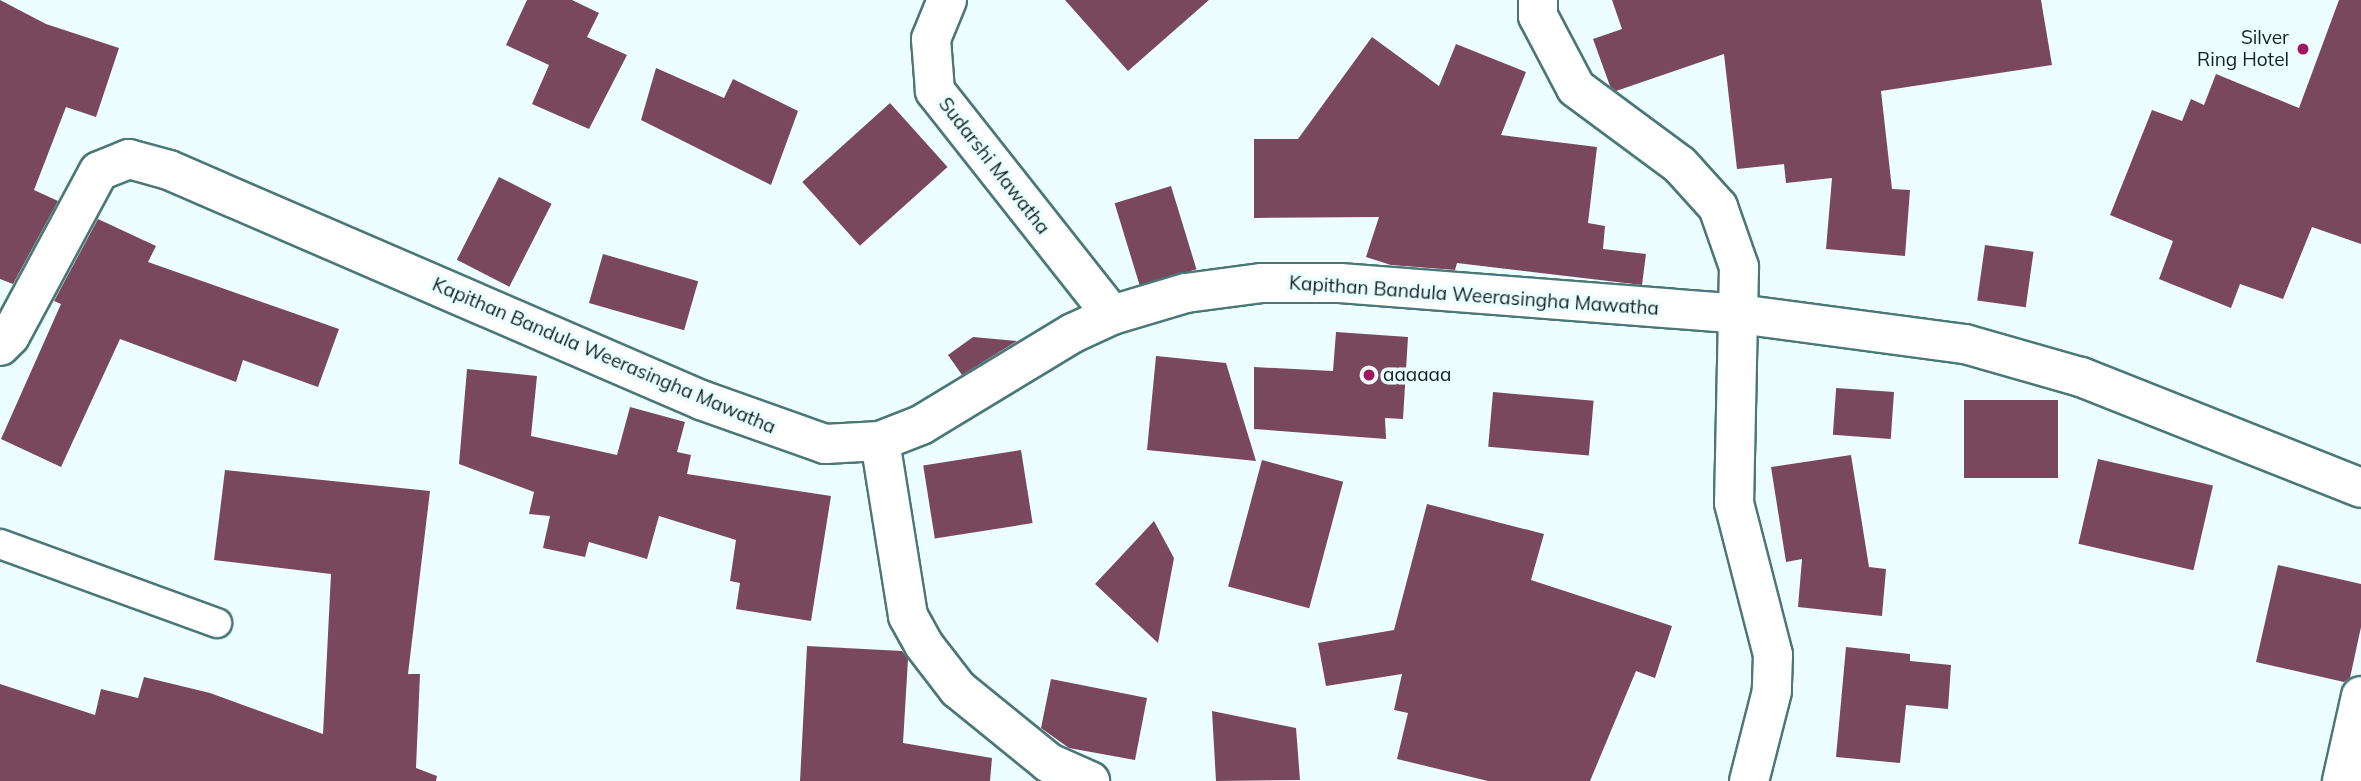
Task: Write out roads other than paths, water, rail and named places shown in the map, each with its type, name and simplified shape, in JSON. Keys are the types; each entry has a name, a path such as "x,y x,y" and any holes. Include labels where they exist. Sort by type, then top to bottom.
{"street":[{"name":"Sudarshi Mawatha","path":"947,0 931,39 935,91 1112,315"},
{"path":"1538,0 1538,16 1576,89 1680,165 1718,207 1739,267 1734,503 1773,655 1772,691 1749,781"},
{"name":"Kapithan Bandula Weerasingha Mawatha","path":"0,346 10,336 99,171 129,159 169,170 766,426 825,444 880,441 964,402 1073,333 1112,315 1186,293 1262,283 1340,283 1738,314 1965,344 2081,377 2361,488"},
{"path":"880,441 908,616 924,645 958,690 1049,763 1090,781"},
{"path":"2342,781 2361,696"}],"lane":[{"path":"0,544 217,623"}],"place":[{"name":"Silver Ring Hotel","path":"2303,49"},
{"name":"aaaaaa","path":"1369,375"}]}
